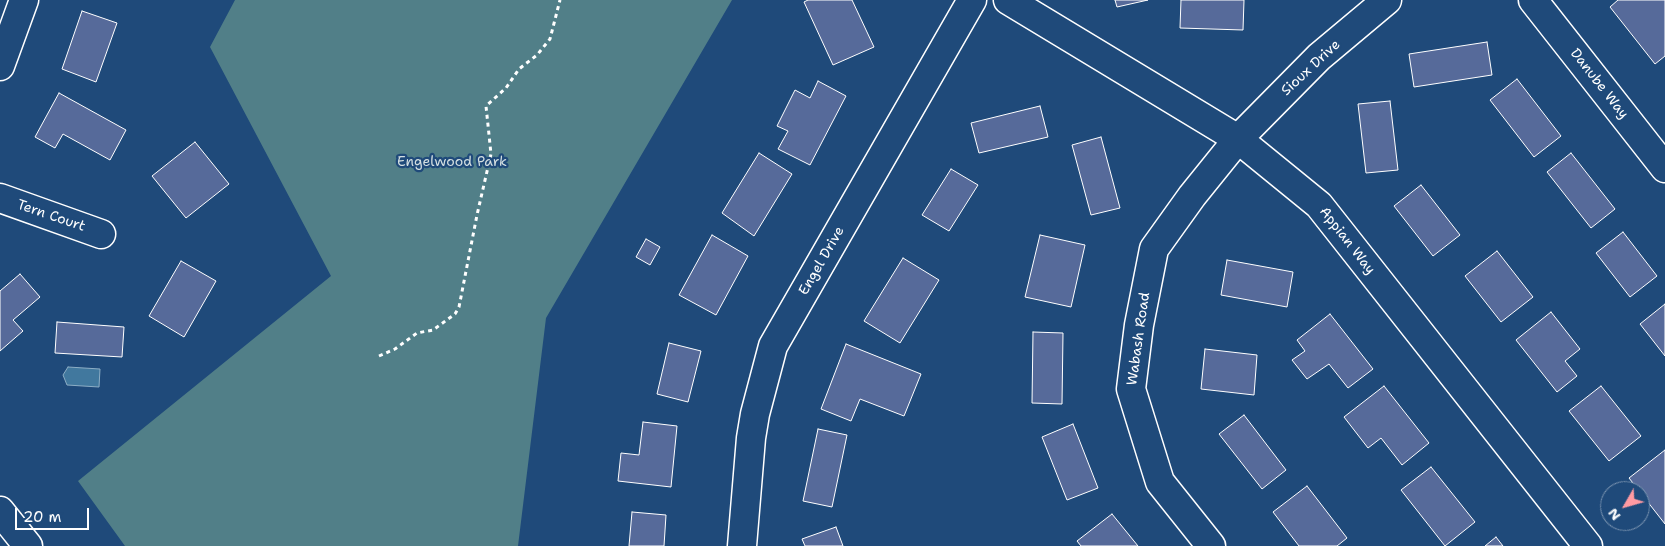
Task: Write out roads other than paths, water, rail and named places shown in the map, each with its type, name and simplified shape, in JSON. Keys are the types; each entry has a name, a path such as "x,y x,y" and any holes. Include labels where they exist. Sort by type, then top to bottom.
{"street":[{"path":"0,66 24,0"},
{"name":"Engel Drive","path":"742,546 751,438 755,414 773,346 972,0"},
{"name":"Appian Way","path":"1008,0 1238,139 1319,205 1588,546"},
{"name":"Sioux Drive","path":"1238,139 1319,57 1388,0"},
{"name":"Danube Way","path":"1533,0 1665,168"},
{"name":"Wabash Road","path":"1211,546 1160,482 1131,389 1139,325 1154,249 1192,196 1238,139"},
{"name":"Tern Court","path":"0,198 101,234"},
{"path":"0,511 28,546"}],"water":[{"path":"68,367 100,369 99,387 67,385 63,375"}],"park label":[{"name":"Engelwood Park","path":"452,162"}]}
